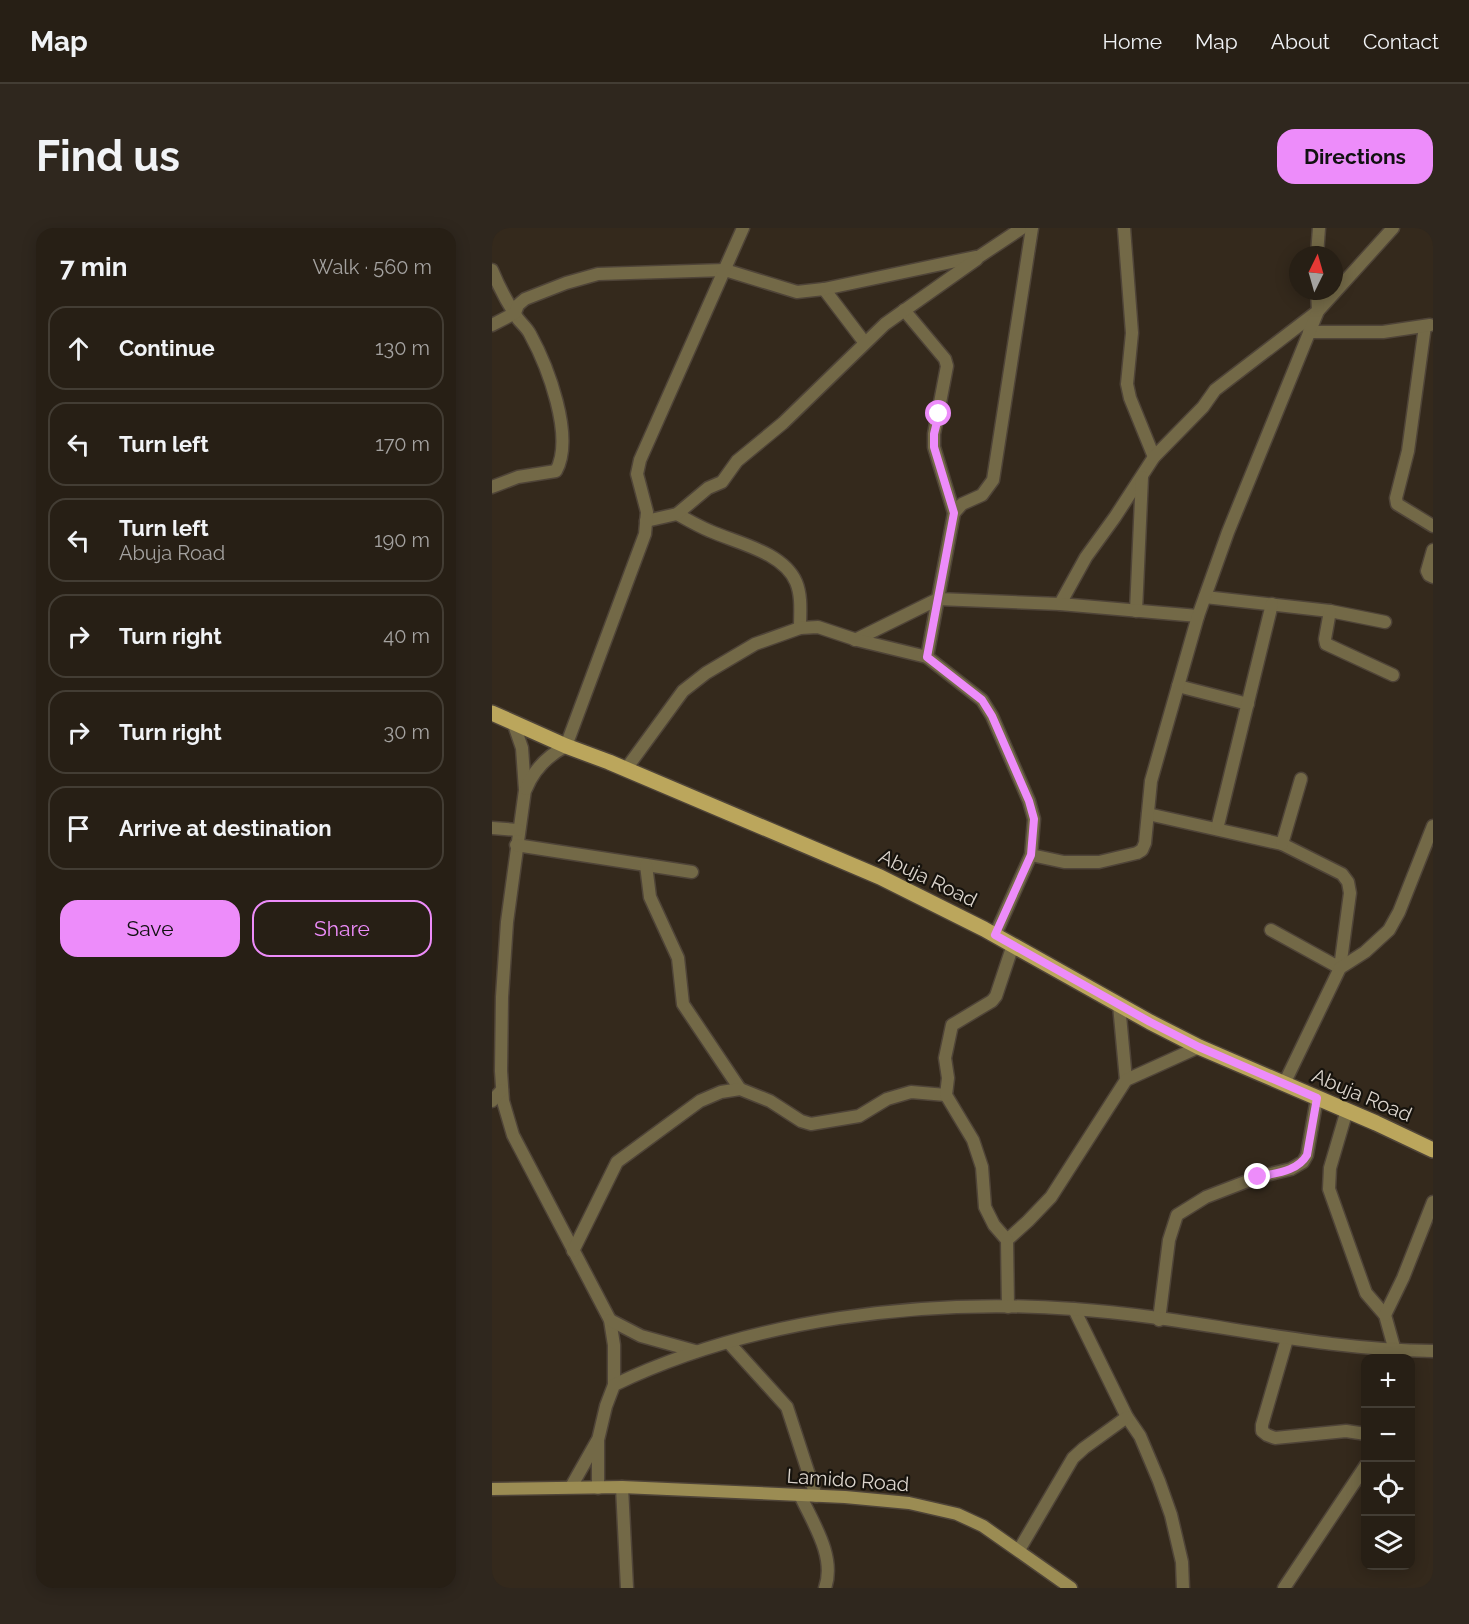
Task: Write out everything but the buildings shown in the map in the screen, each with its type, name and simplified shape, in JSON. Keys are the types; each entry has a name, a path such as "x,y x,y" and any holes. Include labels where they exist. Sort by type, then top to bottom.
{"main road":[{"name":"Abuja Road","path":"492,713 880,877 995,935 1199,1047 1347,1110 1433,1150"},
{"name":"Lamido Road","path":"492,1489 622,1487 816,1496 909,1503 957,1514 983,1526 1071,1588"}],"street":[{"path":"598,1488 598,1440 606,1406 614,1385 614,1345 610,1320 513,1135 503,1101 502,997 507,922 525,790 531,776 541,764 554,752 566,746 645,534 647,512 637,474 640,460 743,228"},
{"path":"646,521 677,514 708,488 722,482 737,461 783,423 885,324 1022,228"},
{"path":"954,513 962,504 982,495 993,480 1032,228"},
{"path":"1124,228 1132,333 1127,384 1130,398 1154,457"},
{"path":"1318,246 1319,228"},
{"path":"1060,604 1086,557 1154,457 1203,407 1215,390 1318,310 1393,228"},
{"path":"492,325 514,313 525,299 566,283 598,274 725,270 797,292 824,289 980,256"},
{"path":"492,270 501,291 528,331 547,368 562,426 561,456 556,471 518,477 492,487"},
{"path":"824,289 865,343"},
{"path":"1031,855 1064,862 1098,862 1142,850 1145,843 1151,781 1198,616 1228,532 1318,310 1317,300"},
{"path":"904,310 945,359 947,366 934,434 934,447 954,513 927,657"},
{"path":"1309,332 1383,332 1429,325 1408,451 1396,498 1397,504 1433,526"},
{"path":"1136,611 1142,475"},
{"path":"677,514 709,531 757,549 785,566 796,582 801,604 800,628"},
{"path":"1433,550 1427,571 1433,577"},
{"path":"1205,597 1330,610 1384,622"},
{"path":"855,640 938,599 1060,604 1198,616"},
{"path":"1217,829 1272,604"},
{"path":"1330,610 1326,644 1392,675"},
{"path":"626,769 682,691 706,673 755,644 800,628 818,627 855,640 927,657 982,700 992,716 1034,819 1031,855 995,935"},
{"path":"1178,686 1248,704"},
{"path":"513,722 522,748 525,790"},
{"path":"1282,844 1301,779"},
{"path":"1148,814 1282,844 1342,874 1348,882 1350,893 1340,968 1284,1084"},
{"path":"1340,968 1365,952 1389,930 1399,912 1433,826"},
{"path":"492,828 518,830"},
{"path":"516,845 692,872"},
{"path":"646,865 650,897 678,958 683,1004 740,1089"},
{"path":"1271,930 1340,968"},
{"path":"1008,1307 1007,1240 994,1225 985,1207 982,1167 973,1140 946,1095 948,1078 945,1058 952,1025 992,1001 996,996 1013,945"},
{"path":"1119,1005 1126,1080"},
{"path":"1007,1240 1051,1197 1126,1080 1199,1047"},
{"path":"573,1251 617,1162 700,1101 721,1092 740,1089 770,1101 811,1124 859,1116 887,1099 911,1092 946,1095"},
{"path":"492,1101 502,1090"},
{"path":"1159,1320 1169,1240 1177,1215 1206,1197 1258,1177 1291,1169 1303,1162 1307,1155 1317,1098"},
{"path":"1347,1110 1330,1168 1329,1189 1366,1293 1385,1315 1396,1354"},
{"path":"1385,1315 1403,1278 1433,1202"},
{"path":"614,1385 652,1367 695,1351 805,1324 890,1310 1008,1307 1074,1309 1389,1354"},
{"path":"1074,1309 1126,1417 1140,1437 1159,1481 1171,1515 1182,1563 1183,1588"},
{"path":"610,1320 641,1336 695,1351"},
{"path":"1287,1339 1262,1431 1275,1438 1346,1431 1361,1433"},
{"path":"729,1343 787,1407 816,1496"},
{"path":"1408,1354 1433,1352"},
{"path":"1019,1550 1073,1458 1126,1417"},
{"path":"571,1487 598,1440"},
{"path":"1284,1588 1361,1471"},
{"path":"622,1487 627,1588"},
{"path":"800,1496 828,1561 829,1577 825,1588"}],"route":[{"path":"939,414 934,434 934,447 954,513 927,657 982,700 992,716 1029,801 1034,819 1031,855 995,935 1199,1047 1317,1098 1307,1155 1303,1162 1291,1169 1258,1177"}]}
